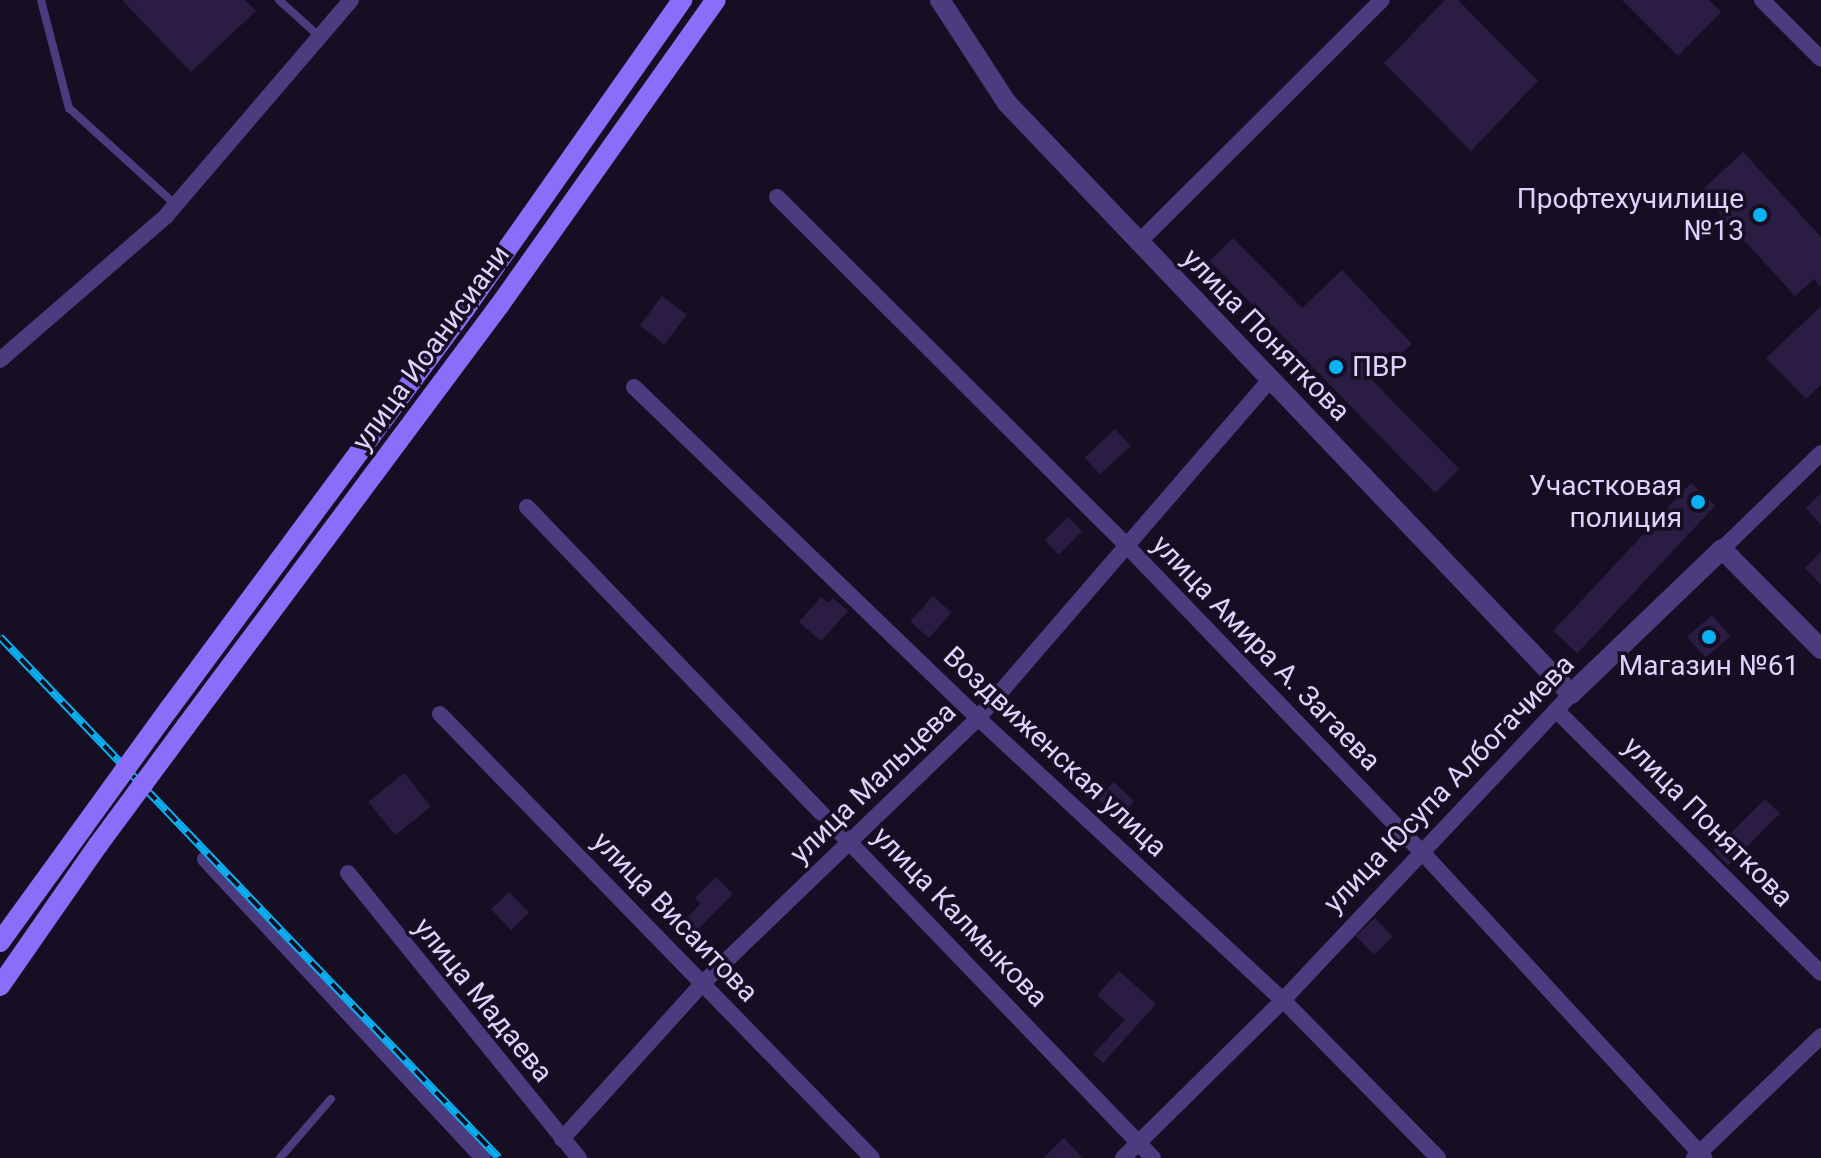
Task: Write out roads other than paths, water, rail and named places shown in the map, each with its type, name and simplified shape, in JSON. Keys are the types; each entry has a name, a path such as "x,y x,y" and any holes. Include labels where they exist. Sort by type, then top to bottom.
{"main road":[{"name":"улица Иоанисиани","path":"0,942 465,309 682,0"},
{"name":"улица Иоанисиани","path":"0,986 98,845 499,306 716,0"}],"street":[{"path":"4,352 176,205 351,0"},
{"name":"улица Поняткова","path":"940,0 1007,103 1571,694"},
{"path":"1138,243 1382,0"},
{"path":"1762,0 1821,59"},
{"name":"улица Амира А. Загаева","path":"777,197 1127,546 1421,851 1699,1156"},
{"name":"улица Мальцева","path":"562,1139 704,982 978,718 1271,379"},
{"name":"Воздвиженская улица","path":"634,387 978,718 1283,1000 1438,1158"},
{"name":"улица Юсупа Албогачиева","path":"1123,1158 1283,1000 1571,694 1821,453"},
{"name":"улица Калмыкова","path":"527,507 852,841 1153,1158"},
{"path":"1722,549 1821,649"},
{"name":"улица Поняткова","path":"1556,710 1821,973"},
{"name":"улица Висаитова","path":"440,714 872,1158"},
{"path":"205,859 483,1158"},
{"name":"улица Мадаева","path":"348,873 579,1158"},
{"path":"1699,1156 1821,1036"}],"lane":[{"path":"41,0 69,108 176,205"},
{"path":"279,0 320,37"},
{"path":"280,1158 331,1099"}],"railway":[{"path":"0,637 499,1158"}],"place":[{"name":"Профтехучилище №13","path":"1760,215"},
{"name":"ПВР","path":"1336,367"},
{"name":"Участковая полиция","path":"1698,502"},
{"name":"Магазин №61","path":"1709,637"}]}
